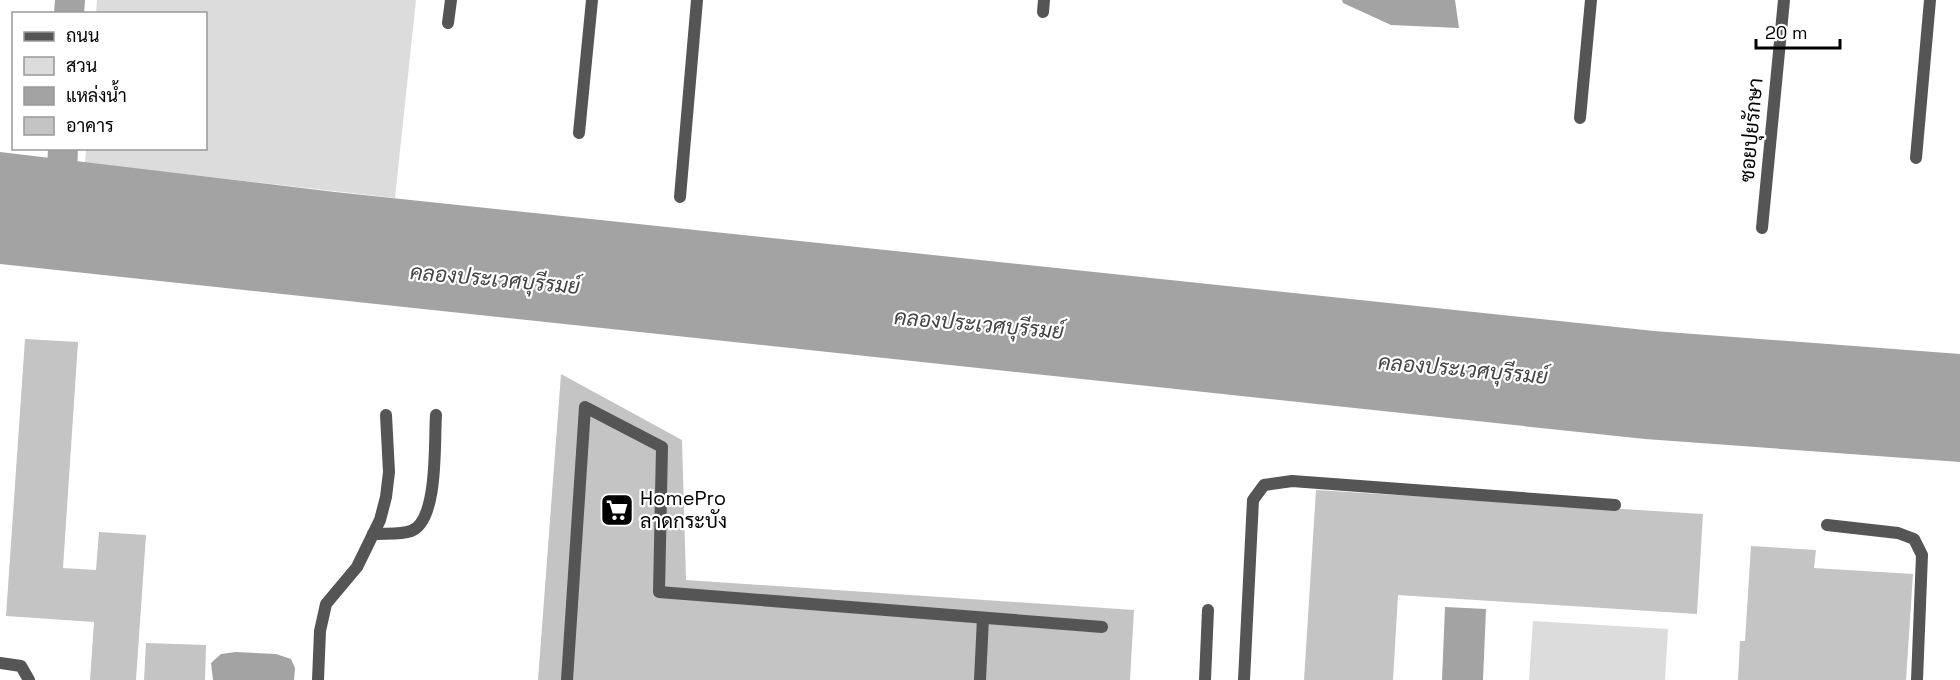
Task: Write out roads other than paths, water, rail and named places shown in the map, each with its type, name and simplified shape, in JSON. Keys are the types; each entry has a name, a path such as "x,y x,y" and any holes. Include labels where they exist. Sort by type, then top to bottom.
{"street":[{"path":"448,23 451,0"},
{"path":"579,132 592,0"},
{"path":"680,197 697,0"},
{"path":"1580,118 1590,0"},
{"name":"ซอยปุยรักษา","path":"1762,228 1784,0"},
{"path":"1916,158 1930,0"},
{"path":"567,680 585,407 662,447 659,592 1102,627"},
{"path":"318,680 320,631 326,604 357,567 380,520 388,481 386,415"},
{"path":"373,534 410,531 424,519 432,491 436,415"},
{"path":"1244,680 1253,500 1264,485 1293,481 1615,505"},
{"path":"1827,525 1898,532 1914,539 1922,555 1917,680"},
{"path":"1205,680 1208,610"},
{"path":"980,680 983,618"},
{"path":"0,663 21,666 29,680"}],"water":[{"path":"1342,0 1455,0 1459,28 1391,25 1343,3"},
{"name":"คลองประเวศบุรีรมย์","path":"0,152 335,192 1654,331 1960,354 1960,462 1645,439 0,264"},
{"path":"1445,607 1486,609 1483,680 1442,680"},
{"path":"236,652 276,654 291,659 295,668 294,680 213,680 211,663 221,654"}],"waterway":[{"path":"69,12 70,0"},
{"path":"61,199 63,150"}],"place":[{"name":"HomePro ลาดกระบัง","path":"617,510"}]}
